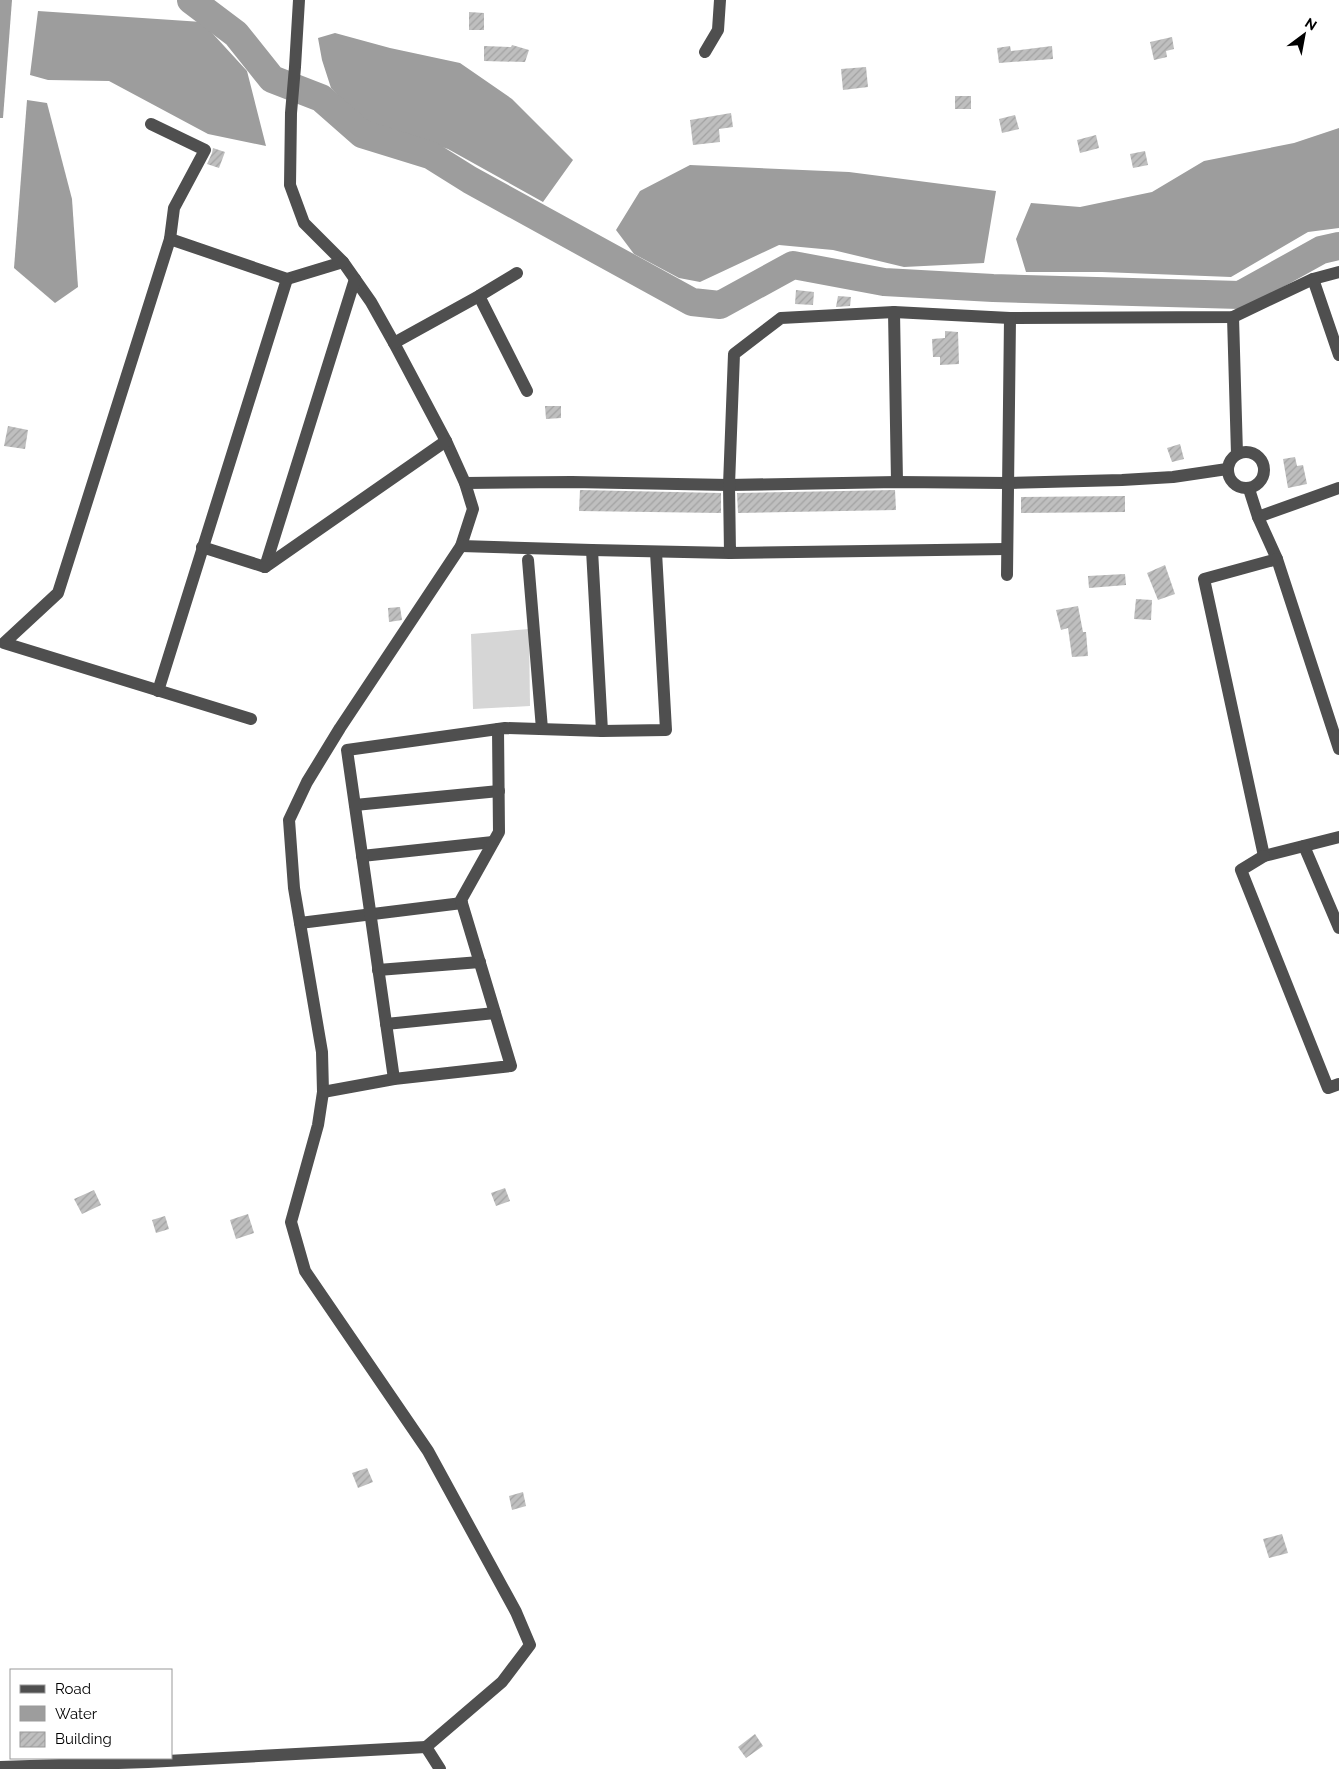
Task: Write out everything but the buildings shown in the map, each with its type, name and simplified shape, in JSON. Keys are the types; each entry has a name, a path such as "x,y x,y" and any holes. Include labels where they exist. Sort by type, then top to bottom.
{"street":[{"path":"0,1767 148,1765 426,1747 502,1682 530,1645 516,1612 428,1451 305,1271 291,1222 318,1125 323,1092 322,1052 294,888 289,820 307,782 340,728 461,546 473,509 465,483 446,441 371,302 343,262 304,223 290,185 292,97 299,0"},
{"path":"705,52 718,30 720,0"},
{"path":"2,644 58,593 170,240 174,208 205,150 151,124"},
{"path":"170,240 287,278 343,262"},
{"path":"730,553 729,485 734,354 781,318 894,312 1010,318 1232,317 1314,279 1339,272"},
{"path":"394,343 517,273"},
{"path":"158,690 287,278"},
{"path":"264,567 355,279"},
{"path":"1314,279 1339,355"},
{"path":"479,296 527,391"},
{"path":"894,312 897,482"},
{"path":"1232,317 1237,454"},
{"path":"1007,575 1010,318"},
{"path":"264,567 446,441"},
{"path":"1249,452 1255,454 1264,464 1265,470 1260,482 1249,489 1236,486 1231,482 1227,469 1229,463 1237,454 1249,452"},
{"path":"465,483 572,482 729,485 897,482 1008,483 1130,480 1173,477 1227,469"},
{"path":"1258,517 1339,488"},
{"path":"1249,489 1258,517 1277,559 1339,750"},
{"path":"461,546 730,553 1006,549"},
{"path":"202,547 264,567"},
{"path":"592,550 602,731"},
{"path":"394,1079 347,750 498,729 666,730 656,552"},
{"path":"1264,856 1204,579 1277,559"},
{"path":"528,560 542,729"},
{"path":"2,644 251,719"},
{"path":"323,1092 394,1079 511,1066 461,900 499,832 498,729"},
{"path":"355,805 499,790"},
{"path":"1339,838 1264,856 1242,870 1328,1088 1339,1084"},
{"path":"362,856 493,842"},
{"path":"1304,846 1339,928"},
{"path":"300,923 462,903"},
{"path":"378,970 480,962"},
{"path":"386,1024 495,1013"},
{"path":"426,1747 440,1769"}],"shaded area":[{"path":"529,629 530,706 473,709 471,634"}],"water":[{"path":"0,0 12,0 3,118 0,118"},
{"path":"38,11 202,22 247,71 266,146 208,134 109,81 48,80 30,75"},
{"path":"335,33 390,48 460,63 512,99 573,160 543,202 448,149 362,121 331,88 322,60 318,38"},
{"path":"27,100 47,103 72,199 78,287 55,303 14,268"},
{"path":"1339,128 1339,228 1308,232 1231,277 1102,272 1026,272 1016,239 1031,203 1080,207 1152,192 1204,161 1294,143"},
{"path":"690,165 849,172 996,191 984,263 904,267 833,250 779,245 700,282 679,278 634,254 616,230 640,191"}],"waterway":[{"path":"191,0 236,34 272,79 321,98 362,134 430,155 470,180 692,302 720,305 793,265 884,282 993,288 1240,295 1321,250 1339,246"}]}
